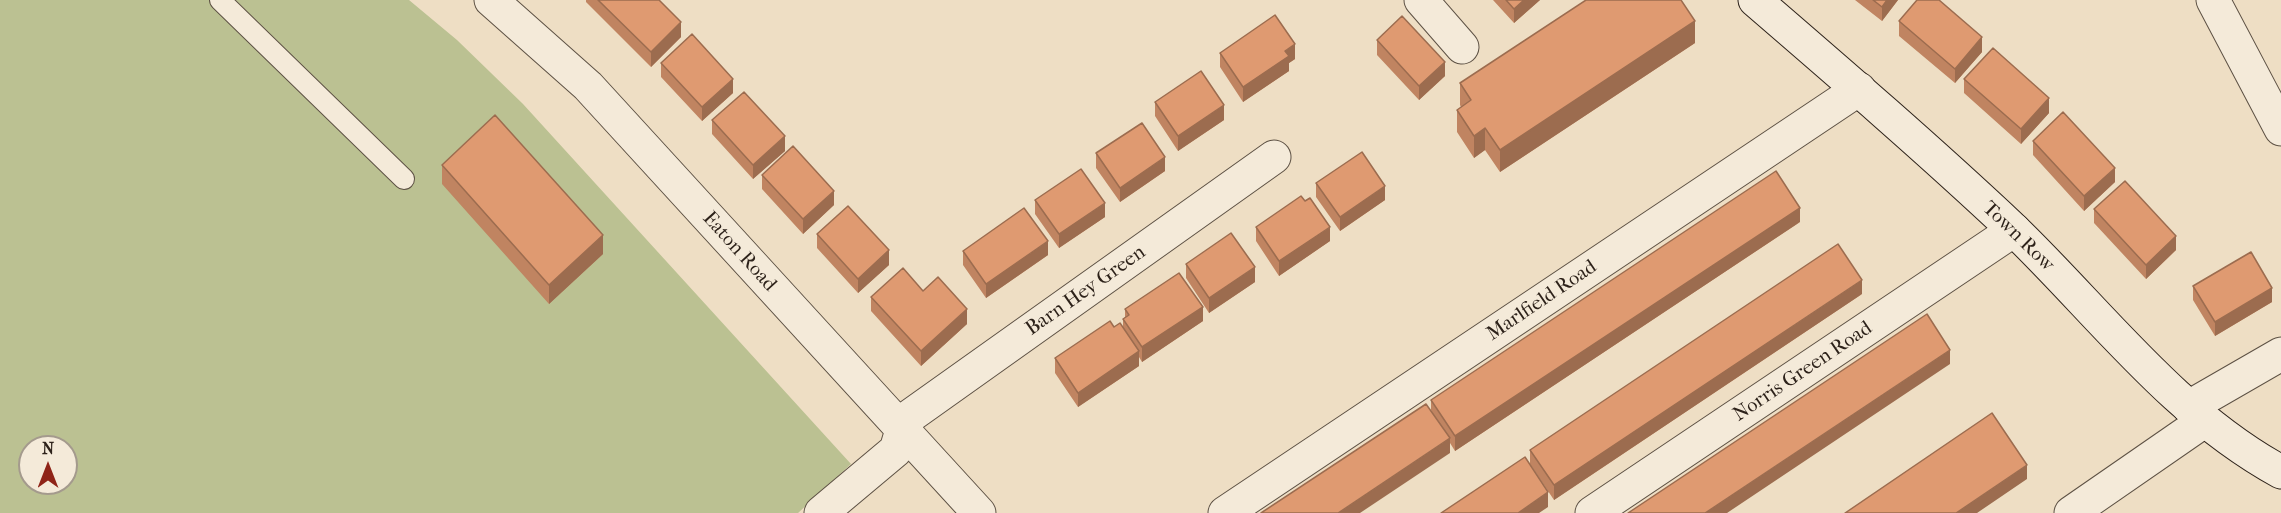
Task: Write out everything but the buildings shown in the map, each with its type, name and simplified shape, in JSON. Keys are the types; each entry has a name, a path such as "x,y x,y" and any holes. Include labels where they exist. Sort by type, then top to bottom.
{"street":[{"name":"Eaton Road","path":"491,0 588,86 979,513"},
{"path":"1421,0 1462,47"},
{"name":"Town Row","path":"1755,0 1859,89 2014,230 2146,368 2196,414 2251,456 2281,472"},
{"path":"2213,0 2281,129"},
{"name":"Marlfield Road","path":"1225,513 1859,89"},
{"name":"Barn Hey Green","path":"821,513 896,450 902,430 910,416 1274,157"},
{"name":"Norris Green Road","path":"1592,513 2014,230"},
{"path":"2071,513 2196,414 2281,354"}],"lane":[{"path":"220,0 404,179"}],"green space":[{"path":"0,0 409,0 457,40 523,104 851,464 798,513 0,513"}]}
